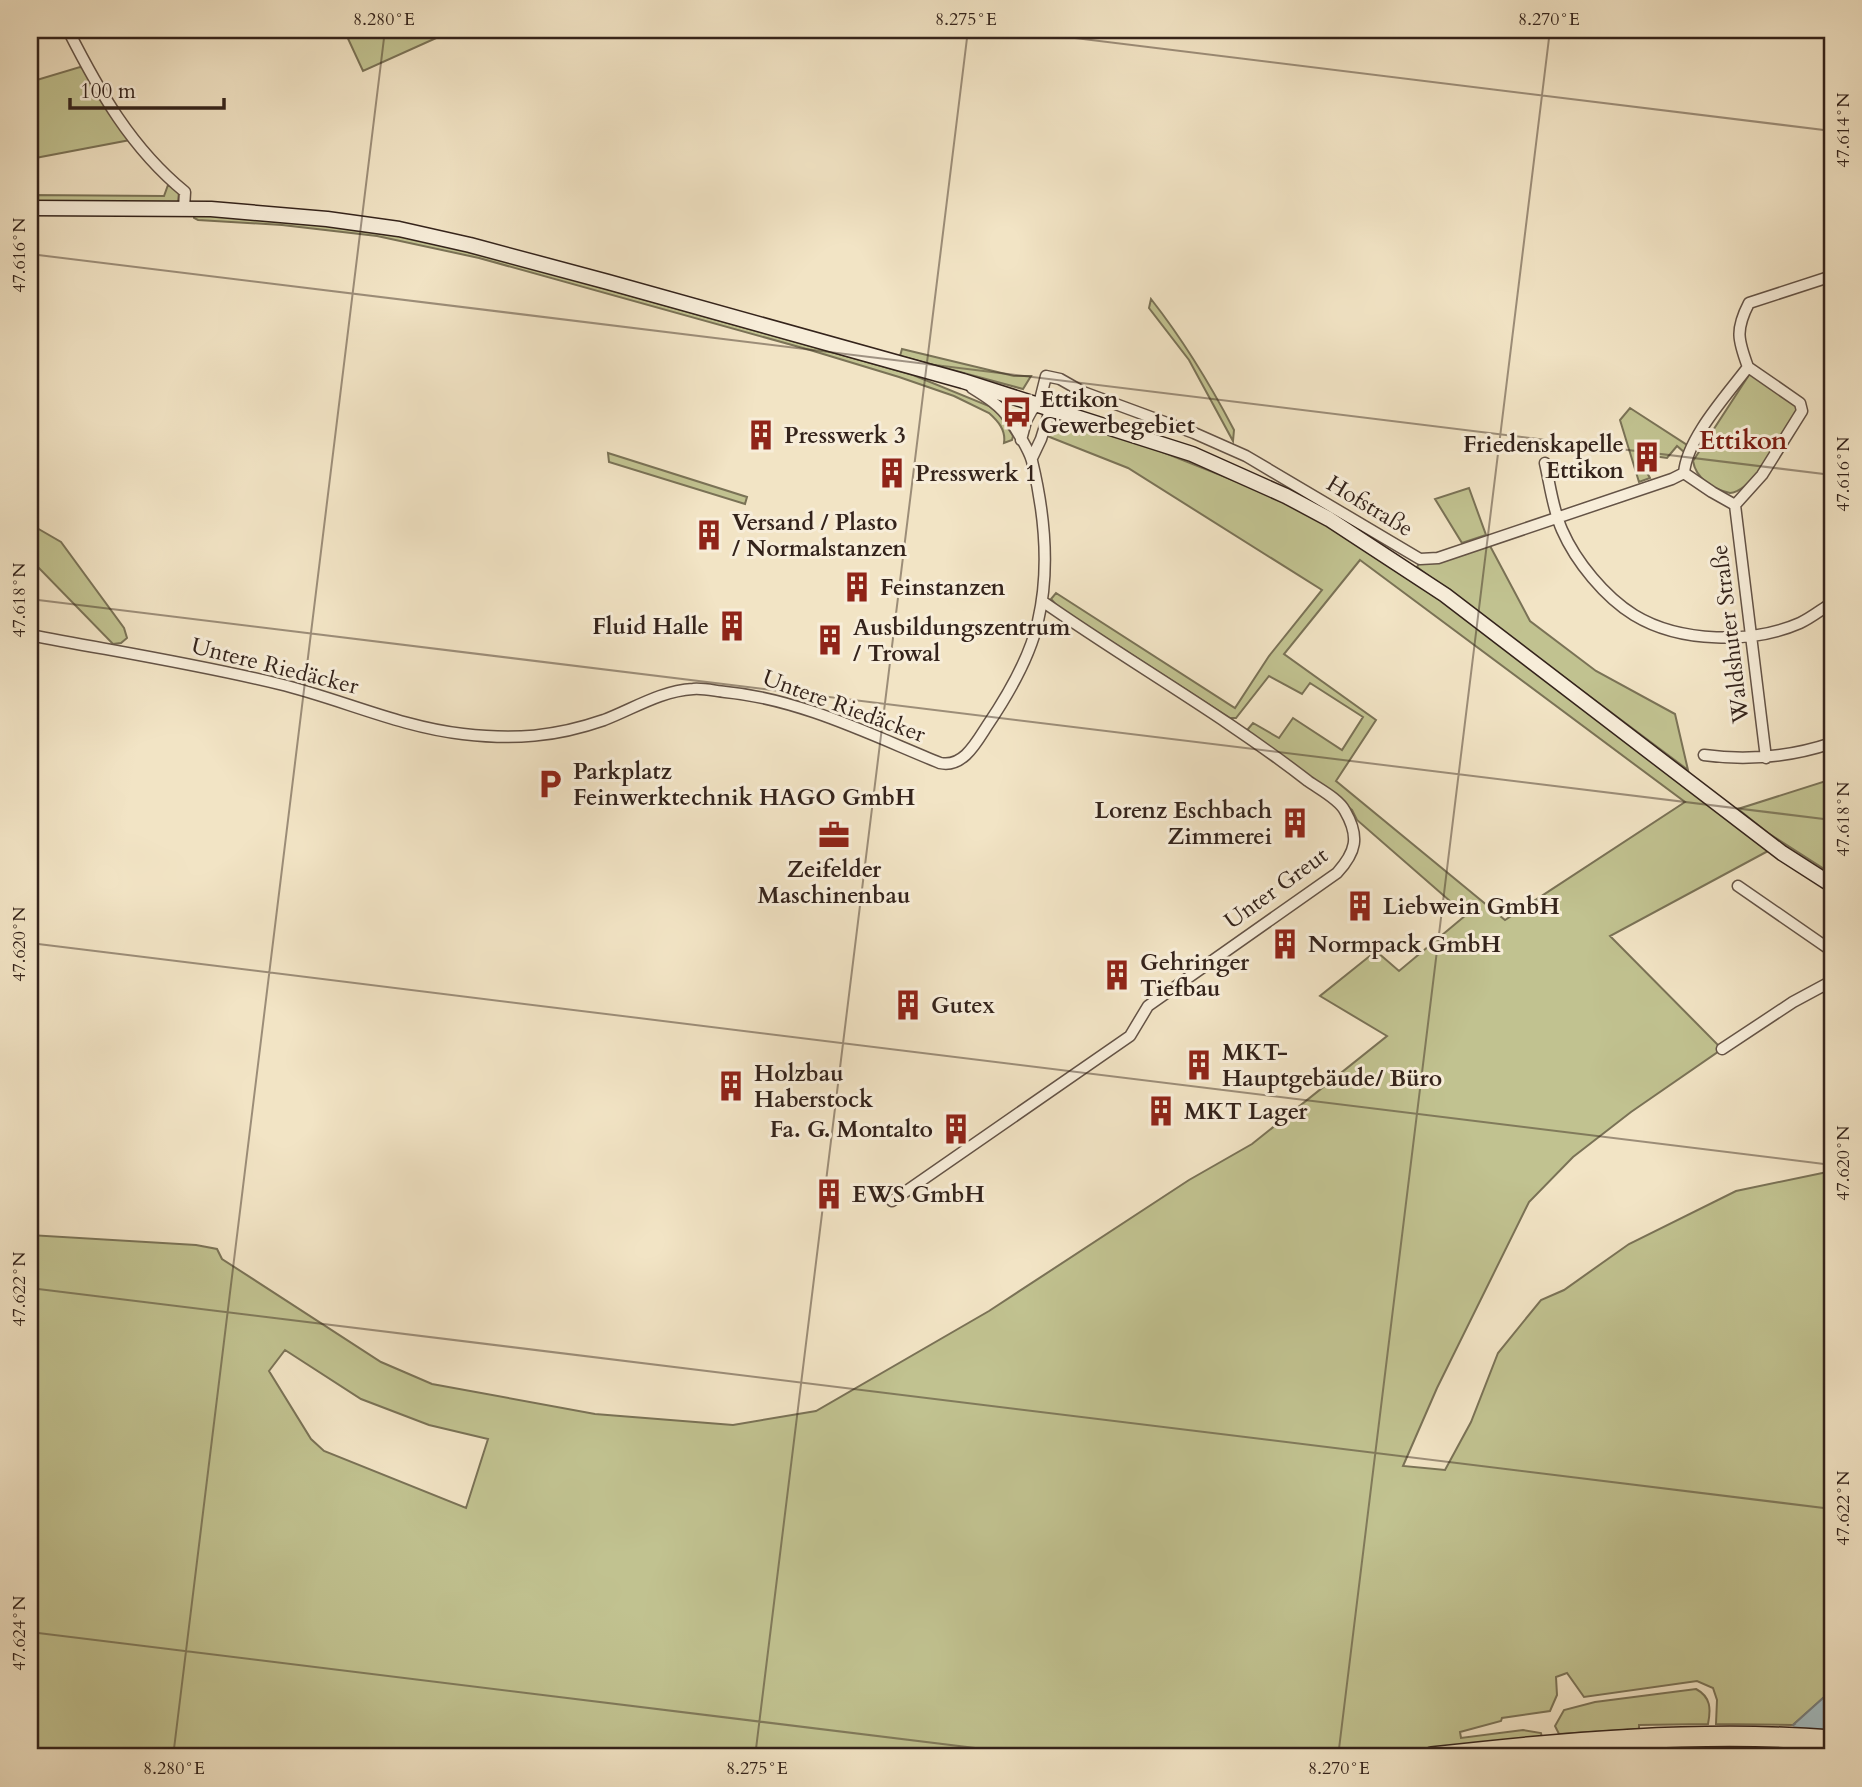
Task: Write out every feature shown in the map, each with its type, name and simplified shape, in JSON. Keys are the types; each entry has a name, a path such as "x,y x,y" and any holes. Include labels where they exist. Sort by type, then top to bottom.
{"highway":[{"path":"1432,1757 1639,1739 1772,1735 1832,1740"}],"main road":[{"path":"30,208 184,208 269,212 423,235 608,282 963,381 1192,454 1286,496 1329,519 1445,595 1782,853 1832,885"}],"street":[{"path":"68,30 110,108 164,175 185,192 184,208"},
{"path":"1748,367 1701,432 1685,463 1684,473 1735,505 1762,475 1802,411 1800,402 1748,367 1741,350 1738,330 1749,303 1832,276"},
{"name":"Hofstraße","path":"1045,405 1046,376 1060,379 1083,392 1194,433 1246,456 1420,559 1438,558 1684,473"},
{"name":"Untere Riedäcker","path":"30,635 277,683 411,724 461,734 522,738 558,733 603,720 643,701 693,689 747,694 768,698 843,723 945,764 953,764 970,752 999,709 1026,659 1042,601 1044,547 1032,458 1008,416 963,381"},
{"path":"1021,440 1032,410 1045,405"},
{"name":"Untere Riedäcker","path":"1032,458 1041,439 1045,405"},
{"path":"1545,463 1562,531 1589,572 1610,596 1635,616 1660,626 1697,635 1717,638 1751,636 1801,622 1832,603"},
{"name":"Waldshuter Straße","path":"1735,505 1766,758"},
{"name":"Unter Greut","path":"892,1201 1130,1036 1148,1006 1337,873 1349,860 1354,849 1353,828 1344,808 1292,768 1042,601"},
{"path":"1704,755 1733,759 1766,758 1832,743"},
{"path":"1738,886 1832,951"},
{"path":"1722,1049 1793,1002 1832,981"}],"green space":[{"path":"344,30 454,30 363,71"},
{"path":"80,67 98,97 130,140 30,159 30,82"},
{"path":"168,185 179,192 178,202 30,202 30,195 164,196"},
{"path":"194,215 282,219 387,233 486,255 913,375 989,406 999,414 1013,436 1012,440 1004,443 1001,426 989,413 954,396 899,377 479,258 377,236 282,225 198,220"},
{"path":"1151,299 1216,396 1234,430 1233,441 1189,360 1149,308"},
{"path":"902,349 1014,376 1031,376 1023,389 900,356"},
{"path":"1749,375 1799,408 1759,471 1740,490 1730,493 1706,482 1693,461"},
{"path":"1630,408 1687,445 1684,452 1677,446 1667,458 1653,456 1650,449 1642,447 1641,459 1650,478 1639,482 1620,420"},
{"path":"1073,423 1160,451 1253,488 1323,522 1443,600 1768,851 1610,936 1722,1049 1631,1112 1573,1157 1529,1202 1437,1388 1403,1466 1445,1470 1471,1422 1498,1353 1541,1300 1564,1290 1629,1244 1736,1191 1832,1171 1832,1690 1793,1725 1716,1724 1717,1700 1713,1688 1697,1681 1584,1697 1567,1673 1556,1677 1557,1695 1550,1711 1502,1718 1501,1721 1460,1732 1461,1738 1523,1730 1541,1733 1542,1738 1390,1757 30,1757 30,1235 196,1245 217,1249 222,1259 381,1362 432,1384 595,1414 733,1425 816,1411 989,1311 1189,1180 1252,1144 1387,1036 1320,996 1376,951 1399,971 1466,915 1357,820 1352,810 1250,734 1248,729 1253,723 1279,738 1293,718 1342,750 1363,717 1310,683 1302,694 1269,676 1236,718 1230,718 1058,607 1051,599 1056,593 1235,708 1269,656 1322,590 1128,468 1047,436 1054,426","holes":["1360,560 1685,802 1505,920 1336,781 1376,720 1284,654","285,1350 361,1399 429,1425 488,1439 466,1508 324,1451 311,1439 269,1371"]},
{"path":"608,453 747,497 745,504 609,462"},
{"path":"1469,488 1486,535 1462,543 1435,499"},
{"path":"30,524 61,542 124,628 127,638 121,643 113,644 30,562"},
{"path":"1489,544 1530,621 1596,671 1675,714 1688,770 1417,567 1420,562"},
{"path":"1832,779 1832,874 1768,833 1738,809"},
{"path":"1696,1689 1705,1696 1709,1704 1708,1724 1639,1725 1639,1729 1559,1734 1555,1726 1564,1710 1595,1702"},
{"path":"1642,1749 1642,1752 1678,1750 1669,1757 1520,1757"}],"water":[{"path":"1832,1690 1832,1727 1793,1725"},
{"path":"1761,1749 1832,1752 1827,1757 1746,1757"}],"waterway":[{"path":"1766,1757 1832,1711"}],"place":[{"name":"Ettikon Gewerbegebiet","path":"1017,412"},
{"name":"Presswerk 3","path":"761,435"},
{"name":"Friedenskapelle Ettikon","path":"1647,457"},
{"name":"Presswerk 1","path":"892,473"},
{"name":"Versand / Plasto / Normalstanzen","path":"709,535"},
{"name":"Feinstanzen","path":"857,587"},
{"name":"Fluid Halle","path":"732,626"},
{"name":"Ausbildungszentrum / Trowal","path":"830,640"},
{"name":"Parkplatz Feinwerktechnik HAGO GmbH","path":"550,784"},
{"name":"Lorenz Eschbach Zimmerei","path":"1295,823"},
{"name":"Zeifelder Maschinenbau","path":"834,835"},
{"name":"Liebwein GmbH","path":"1360,906"},
{"name":"Normpack GmbH","path":"1285,944"},
{"name":"Gehringer Tiefbau","path":"1117,975"},
{"name":"Gutex","path":"908,1005"},
{"name":"MKT- Hauptgebäude/ Büro","path":"1199,1065"},
{"name":"Holzbau Haberstock","path":"731,1086"},
{"name":"MKT Lager","path":"1161,1111"},
{"name":"Fa. G. Montalto","path":"956,1129"},
{"name":"EWS GmbH","path":"829,1194"}],"district":[{"name":"Ettikon","path":"1743,440"}]}
